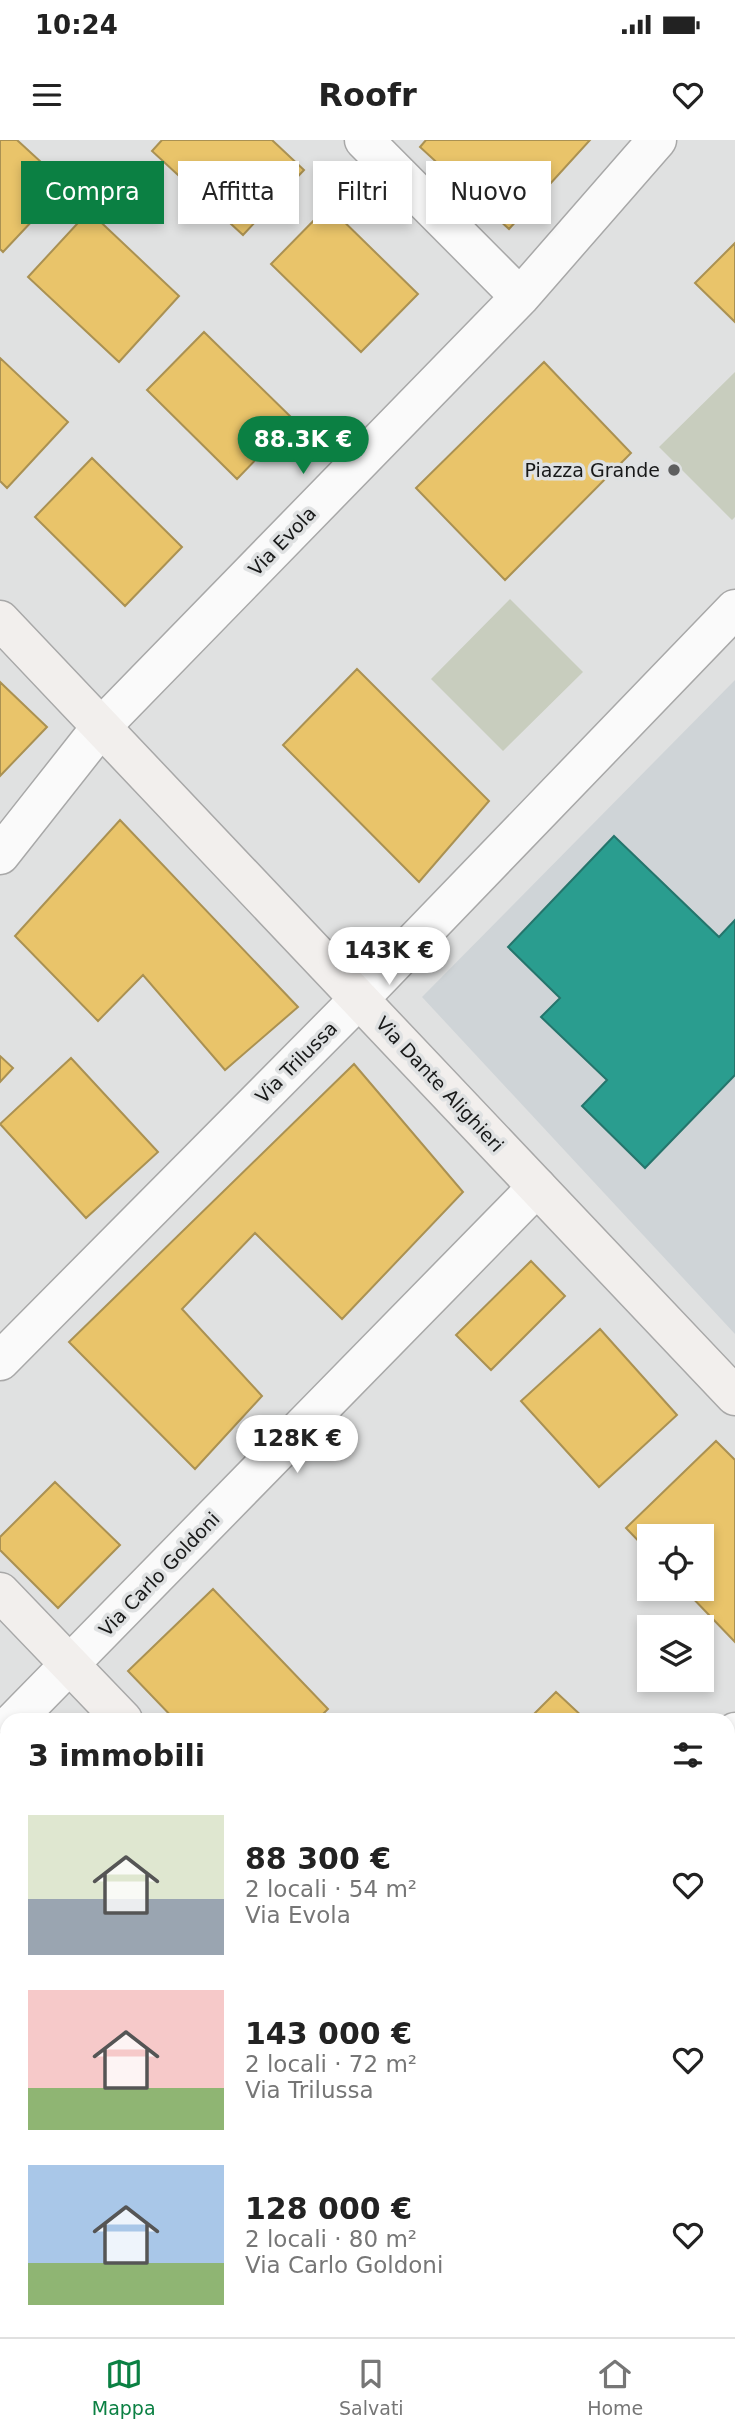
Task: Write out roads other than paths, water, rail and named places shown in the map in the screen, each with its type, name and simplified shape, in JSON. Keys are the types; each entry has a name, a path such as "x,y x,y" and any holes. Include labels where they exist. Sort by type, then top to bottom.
{"street":[{"name":"Via Evola","path":"0,855 102,727 520,297 657,140"},
{"path":"374,143 520,297"},
{"name":"Via Trilussa","path":"0,1361 359,999 735,609"},
{"name":"Via Dante Alighieri","path":"0,620 735,1396"},
{"name":"Via Carlo Goldoni","path":"22,1713 537,1187"},
{"path":"0,1592 116,1713"}],"place":[{"name":"Piazza Grande","path":"674,470"}]}
